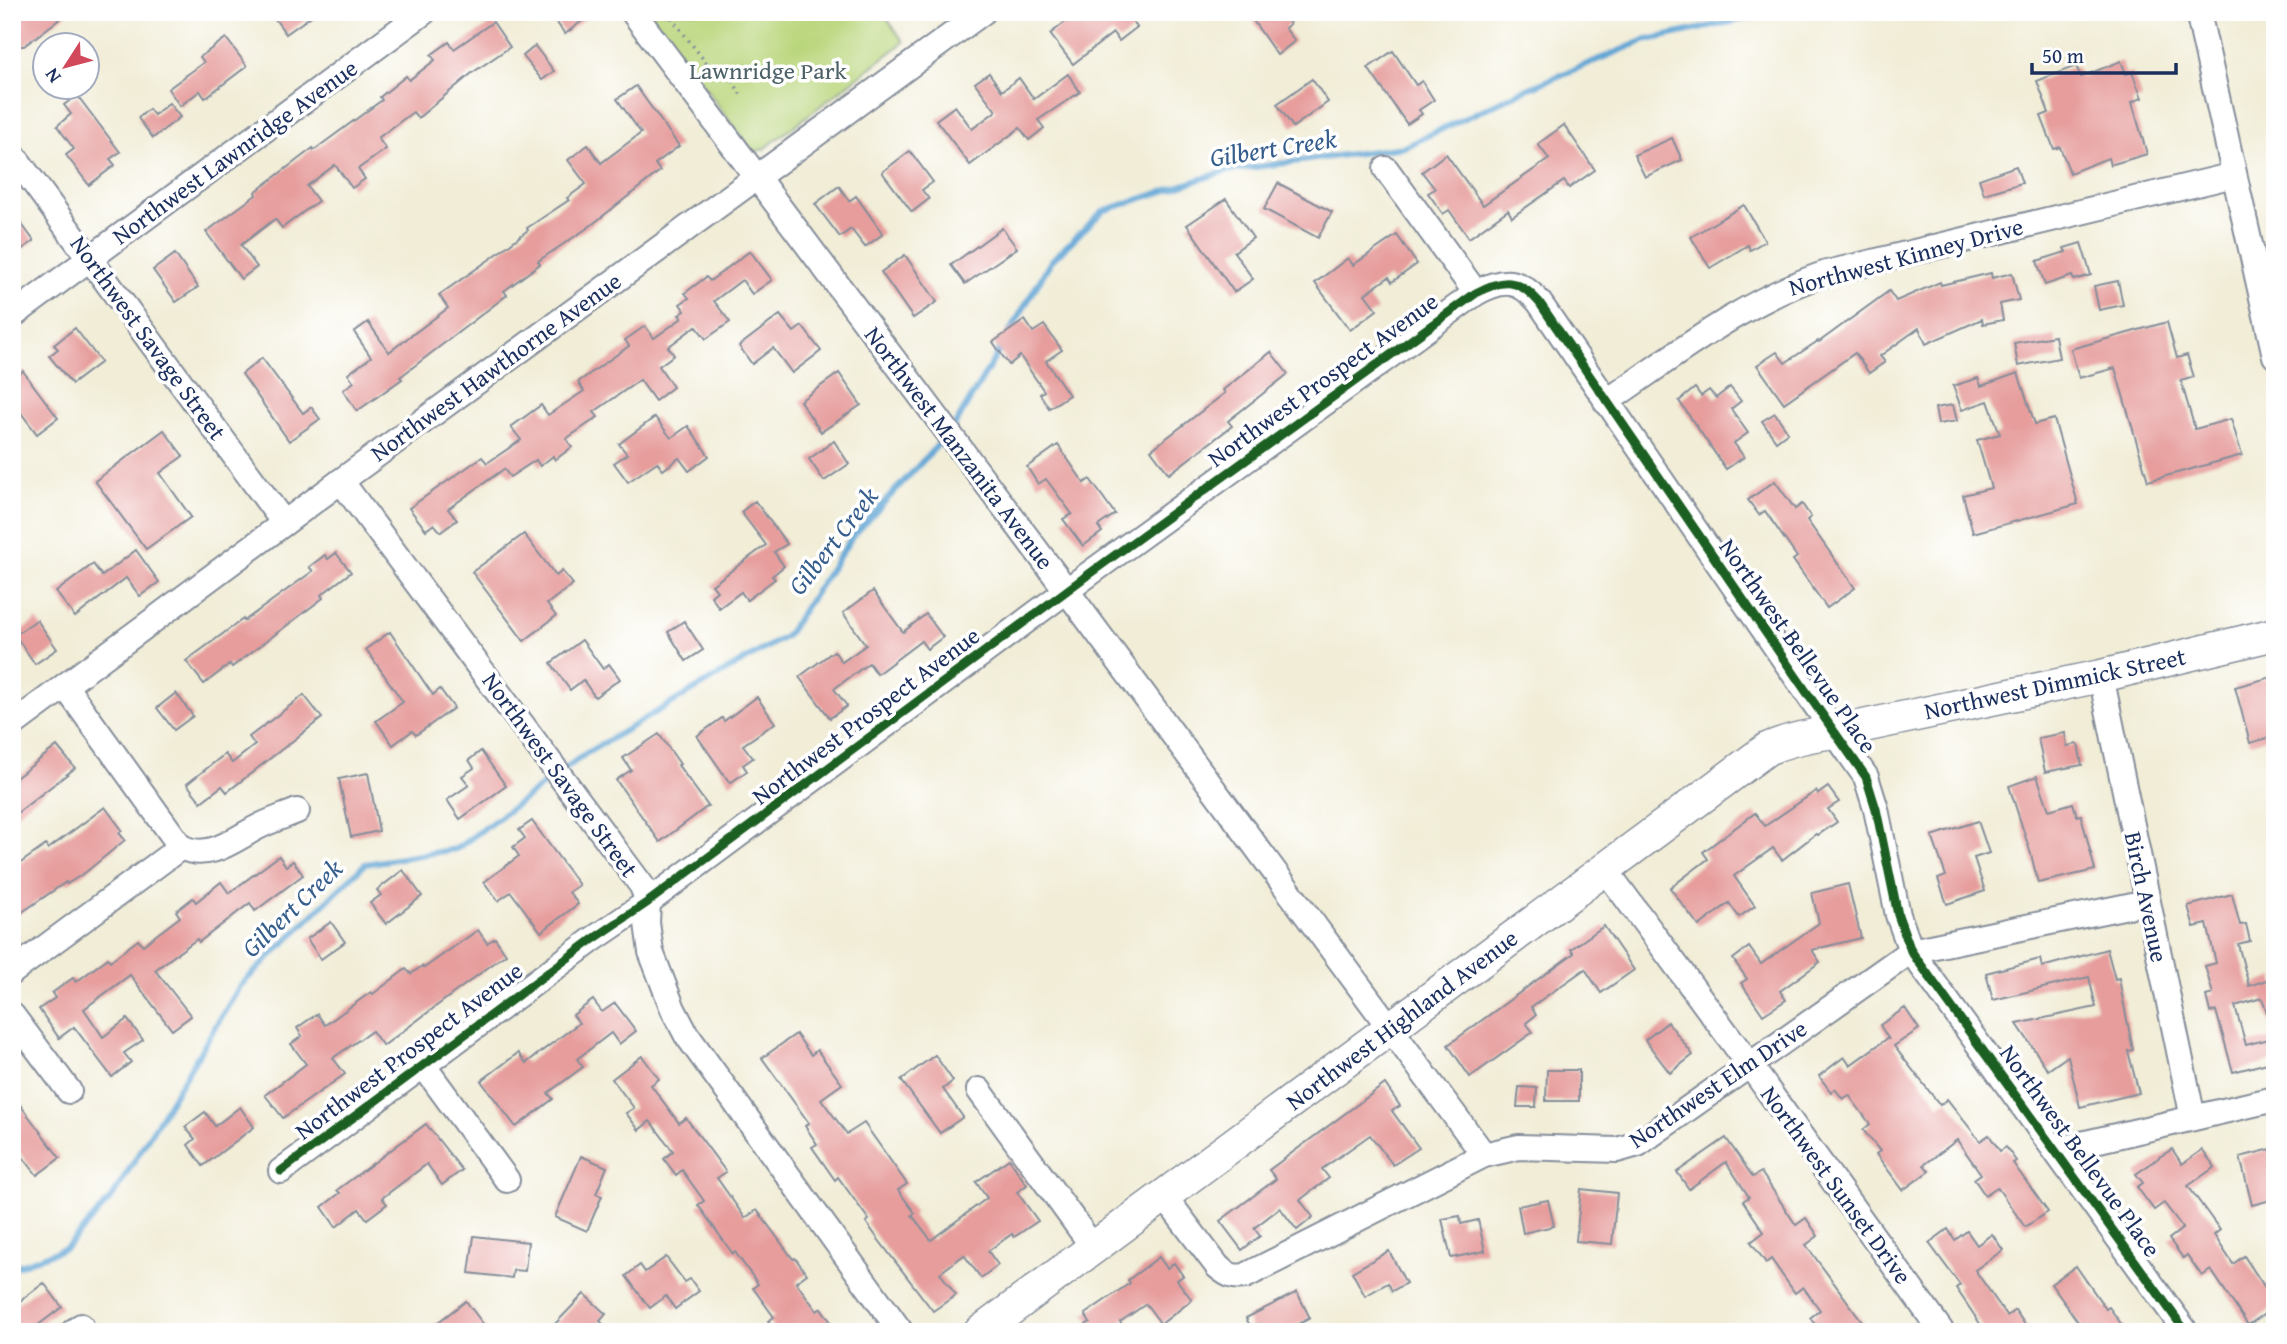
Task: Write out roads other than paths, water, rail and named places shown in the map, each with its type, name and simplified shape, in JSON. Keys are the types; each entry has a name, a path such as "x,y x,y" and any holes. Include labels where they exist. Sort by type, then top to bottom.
{"main road":[{"name":"Northwest Dimmick Street","path":"1835,732 2101,676 2275,634"},
{"name":"Northwest Highland Avenue","path":"979,1332 1767,749 1784,741 1835,732"}],"street":[{"name":"Northwest Lawnridge Avenue","path":"12,316 424,12"},
{"name":"Northwest Manzanita Avenue","path":"633,12 1067,591 1484,1155"},
{"name":"Northwest Hawthorne Avenue","path":"12,725 983,12"},
{"path":"2198,12 2275,356"},
{"name":"Northwest Savage Street","path":"12,153 284,523"},
{"path":"1386,169 1476,293"},
{"name":"Northwest Kinney Drive","path":"1606,402 1734,315 1802,281 1841,269 2234,175"},
{"name":"Northwest Bellevue Place","path":"1476,293 1502,283 1527,289 1835,732 1866,778 1876,809 1898,915 1911,951 2186,1332"},
{"name":"Northwest Prospect Avenue","path":"281,1171 1476,293"},
{"name":"Northwest Savage Street","path":"341,481 642,886 648,902 647,923 651,952 673,1009 686,1034 901,1332"},
{"name":"Birch Avenue","path":"2101,676 2193,1118"},
{"path":"65,687 181,847 190,852 215,850 258,827 297,811"},
{"path":"12,972 181,847"},
{"name":"Northwest Sunset Drive","path":"1605,869 1942,1332"},
{"name":"Northwest Elm Drive","path":"1164,1196 1218,1267 1228,1275 1245,1276 1484,1155 1519,1147 1594,1150 1628,1148 1638,1144 1911,951 2147,902"},
{"path":"12,1015 69,1091"},
{"path":"423,1065 507,1180"},
{"path":"979,1090 1093,1247"},
{"path":"2056,1150 2275,1099"}],"waterway":[{"name":"Gilbert Creek","path":"1008,335 1051,261 1103,211 1226,171 1404,147 1520,92 1643,41 1777,12"},
{"name":"Gilbert Creek","path":"953,428 1003,344"},
{"name":"Gilbert Creek","path":"562,771 585,754 786,636 852,537 946,436"},
{"name":"Gilbert Creek","path":"12,1268 66,1248 113,1196 240,986 365,864 456,849 554,777"}],"park label":[{"name":"Lawnridge Park","path":"768,71"}]}
